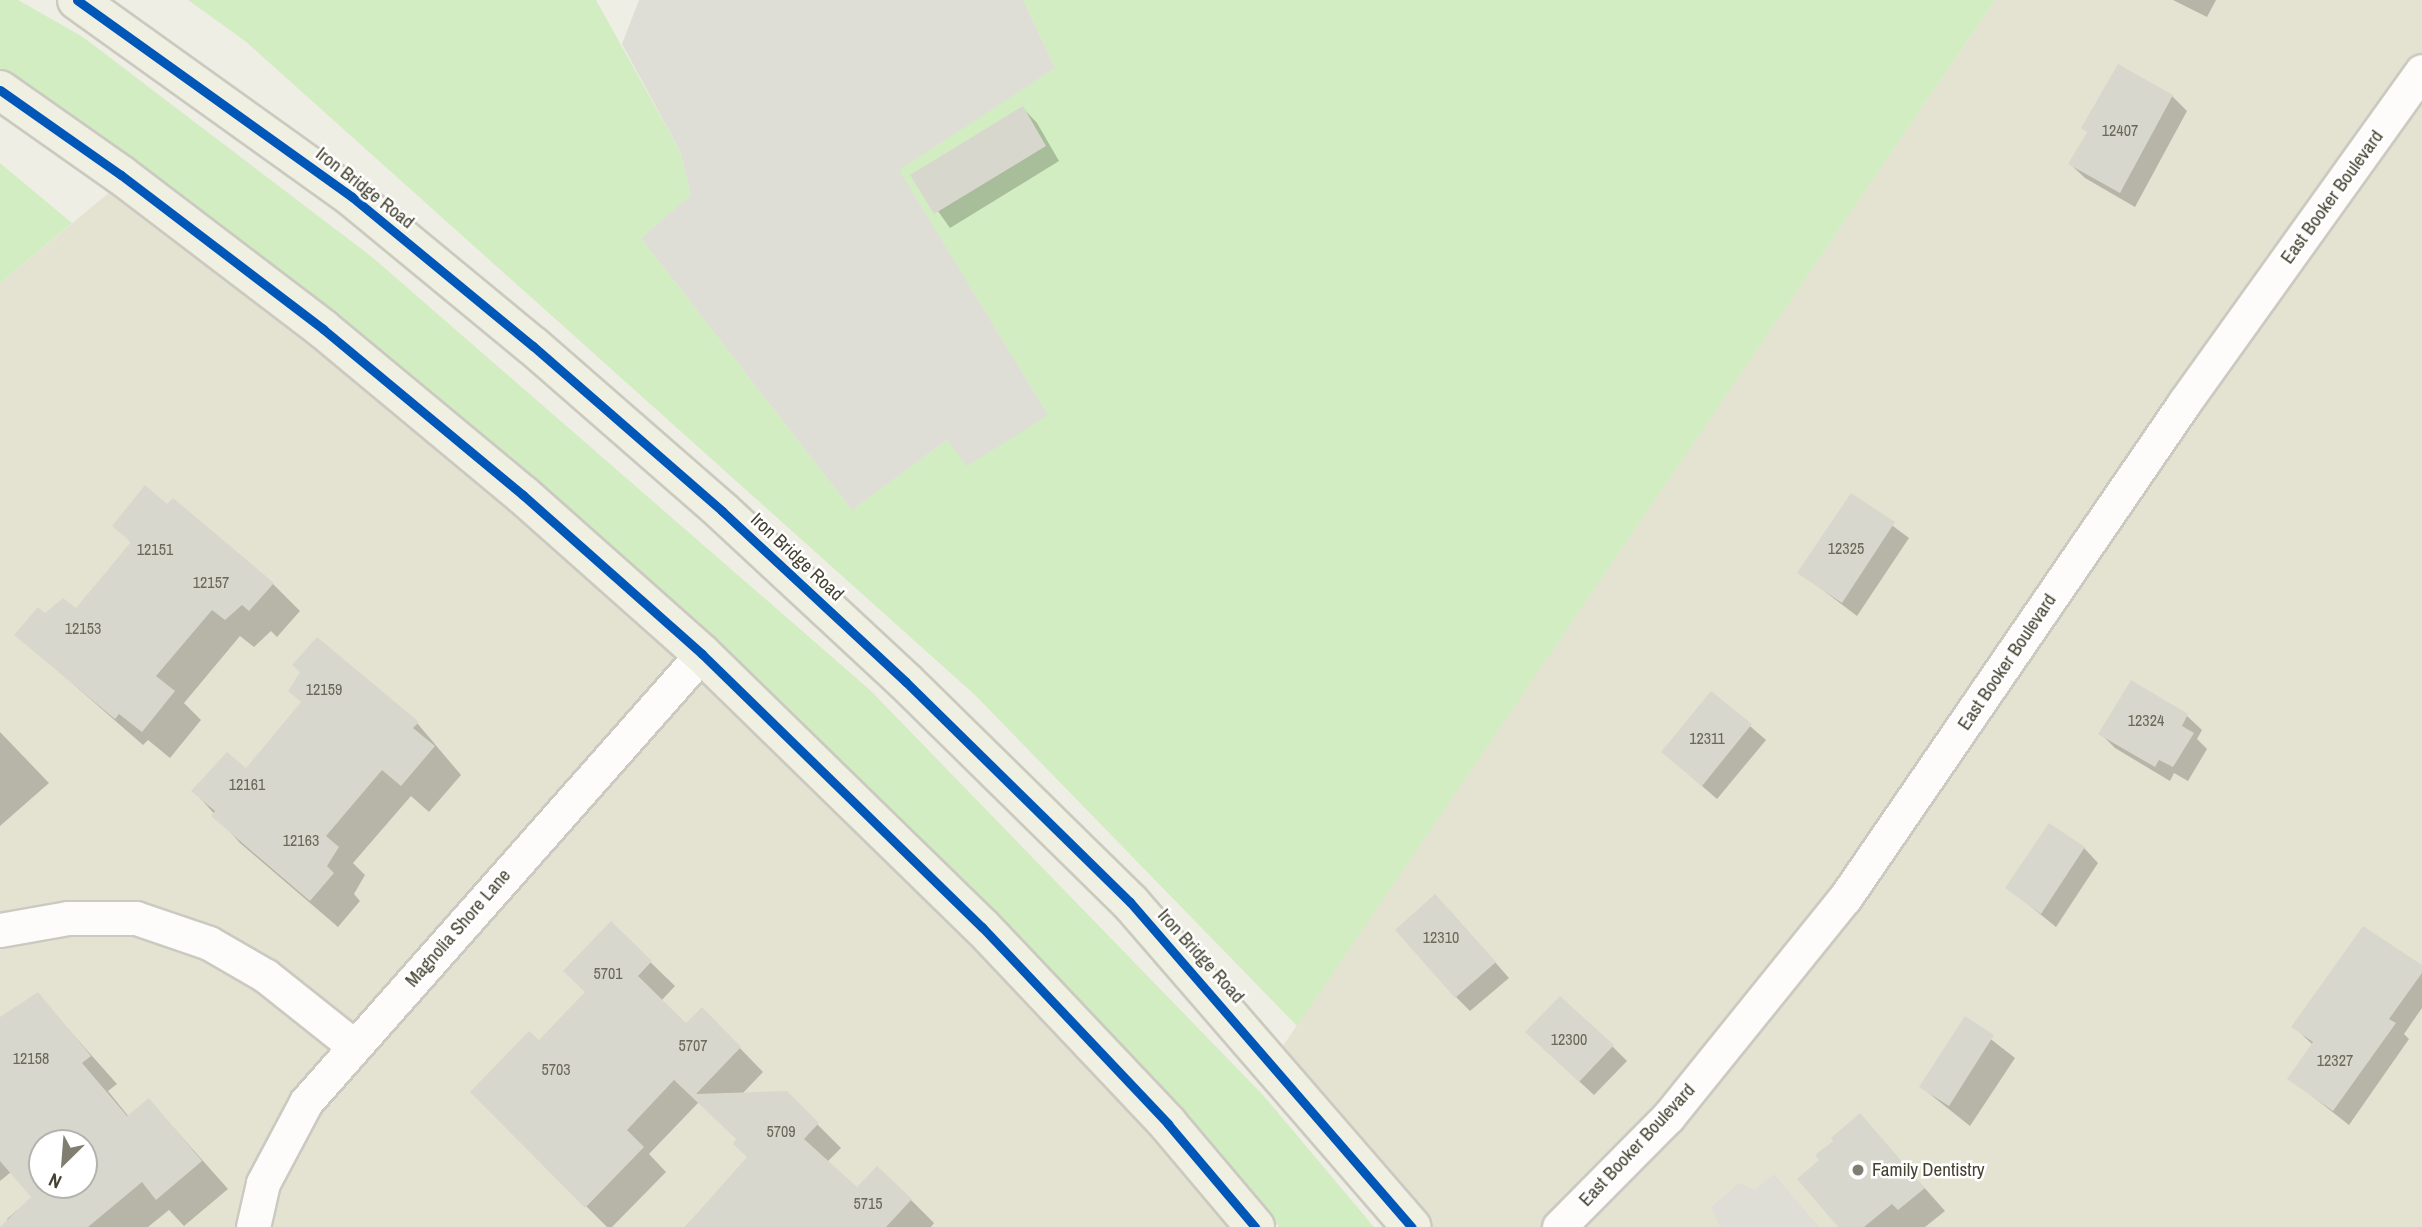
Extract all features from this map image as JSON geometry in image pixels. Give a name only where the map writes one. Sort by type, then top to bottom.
[{"type":"main road","name":"Iron Bridge Road","points":[[77,0],[352,197],[533,346],[722,511],[906,682],[1130,902],[1412,1227]]},
{"type":"main road","points":[[0,90],[121,175],[323,329],[523,495],[702,654],[982,927],[1168,1124],[1255,1227]]},
{"type":"street","name":"East Booker Boulevard","points":[[1559,1227],[1668,1117],[1845,898],[2176,415],[2422,71]]},
{"type":"street","name":"Magnolia Shore Lane","points":[[253,1227],[263,1183],[306,1102],[702,654]]},
{"type":"street","points":[[0,930],[68,918],[136,918],[209,943],[266,976],[355,1046]]},
{"type":"shaded area","points":[[639,0],[1023,0],[1055,68],[899,170],[1048,415],[967,466],[947,440],[852,510],[641,238],[691,195],[680,151],[622,44]]},
{"type":"shaded area","points":[[1995,0],[2422,0],[2422,1227],[1417,1227],[1276,1056]]},
{"type":"shaded area","points":[[122,182],[315,330],[819,772],[1241,1227],[0,1227],[0,283]]},
{"type":"shaded area","points":[[1774,1174],[1819,1227],[1720,1227],[1711,1207],[1739,1183],[1755,1190]]},
{"type":"green space","points":[[0,0],[18,0],[83,37],[372,257],[870,690],[1263,1095],[1374,1227],[1279,1227],[1103,1027],[184,199],[0,70]]},
{"type":"green space","points":[[188,0],[596,0],[680,151],[691,195],[641,238],[852,510],[947,440],[1048,415],[898,169],[1055,68],[1023,0],[1995,0],[1297,1026],[975,695],[245,41]]},
{"type":"green space","points":[[0,163],[72,223],[0,283]]},
{"type":"building","points":[[2118,64],[2173,95],[2120,193],[2068,164],[2087,132],[2081,128]]},
{"type":"building","points":[[1023,106],[1046,146],[934,214],[910,175]]},
{"type":"building","points":[[145,485],[167,504],[173,498],[274,583],[249,611],[242,605],[225,620],[212,610],[156,676],[175,691],[142,732],[119,714],[115,719],[14,635],[38,607],[45,613],[63,598],[76,608],[131,542],[112,526]]},
{"type":"building","points":[[1851,493],[1895,522],[1842,603],[1797,573]]},
{"type":"building","points":[[317,637],[419,722],[413,728],[435,746],[401,786],[382,770],[326,836],[339,847],[327,866],[334,873],[310,901],[211,816],[215,811],[191,791],[227,752],[246,768],[301,702],[288,691],[300,672],[292,665]]},
{"type":"building","points":[[2131,680],[2188,714],[2182,726],[2194,733],[2173,767],[2159,760],[2155,767],[2098,734]]},
{"type":"building","points":[[1711,691],[1752,724],[1702,786],[1661,752]]},
{"type":"building","points":[[2049,823],[2085,847],[2041,914],[2005,888]]},
{"type":"building","points":[[1435,894],[1496,962],[1455,998],[1395,930]]},
{"type":"building","points":[[611,921],[652,961],[638,976],[686,1023],[702,1007],[741,1047],[696,1094],[787,1091],[819,1123],[804,1139],[857,1187],[877,1166],[912,1199],[886,1227],[685,1227],[747,1157],[733,1144],[736,1139],[674,1080],[627,1130],[644,1147],[585,1208],[470,1092],[529,1031],[539,1040],[585,992],[563,971]]},
{"type":"building","points":[[2363,926],[2422,965],[2422,973],[2389,1019],[2396,1023],[2333,1111],[2287,1079],[2313,1042],[2291,1027]]},
{"type":"building","points":[[38,992],[91,1056],[82,1063],[127,1116],[149,1098],[202,1161],[156,1200],[142,1182],[88,1227],[0,1227],[29,1199],[98,1199],[98,1129],[28,1129],[28,1194],[0,1161],[0,1017]]},
{"type":"building","points":[[1560,996],[1614,1045],[1579,1082],[1525,1032]]},
{"type":"building","points":[[1965,1016],[1994,1035],[1949,1106],[1919,1087]]},
{"type":"building","name":"Family Dentistry","points":[[1860,1113],[1925,1188],[1898,1210],[1892,1204],[1864,1227],[1838,1227],[1797,1179],[1819,1160],[1815,1155],[1833,1141],[1831,1138]]},
{"type":"cycle path","points":[[77,0],[352,197],[533,346],[722,511],[906,682],[1130,902],[1412,1227]]},
{"type":"cycle path","points":[[0,90],[121,175],[323,329],[523,495],[702,654],[982,927],[1168,1124],[1255,1227]]},
{"type":"place","name":"Family Dentistry","points":[[1858,1170]]}]
